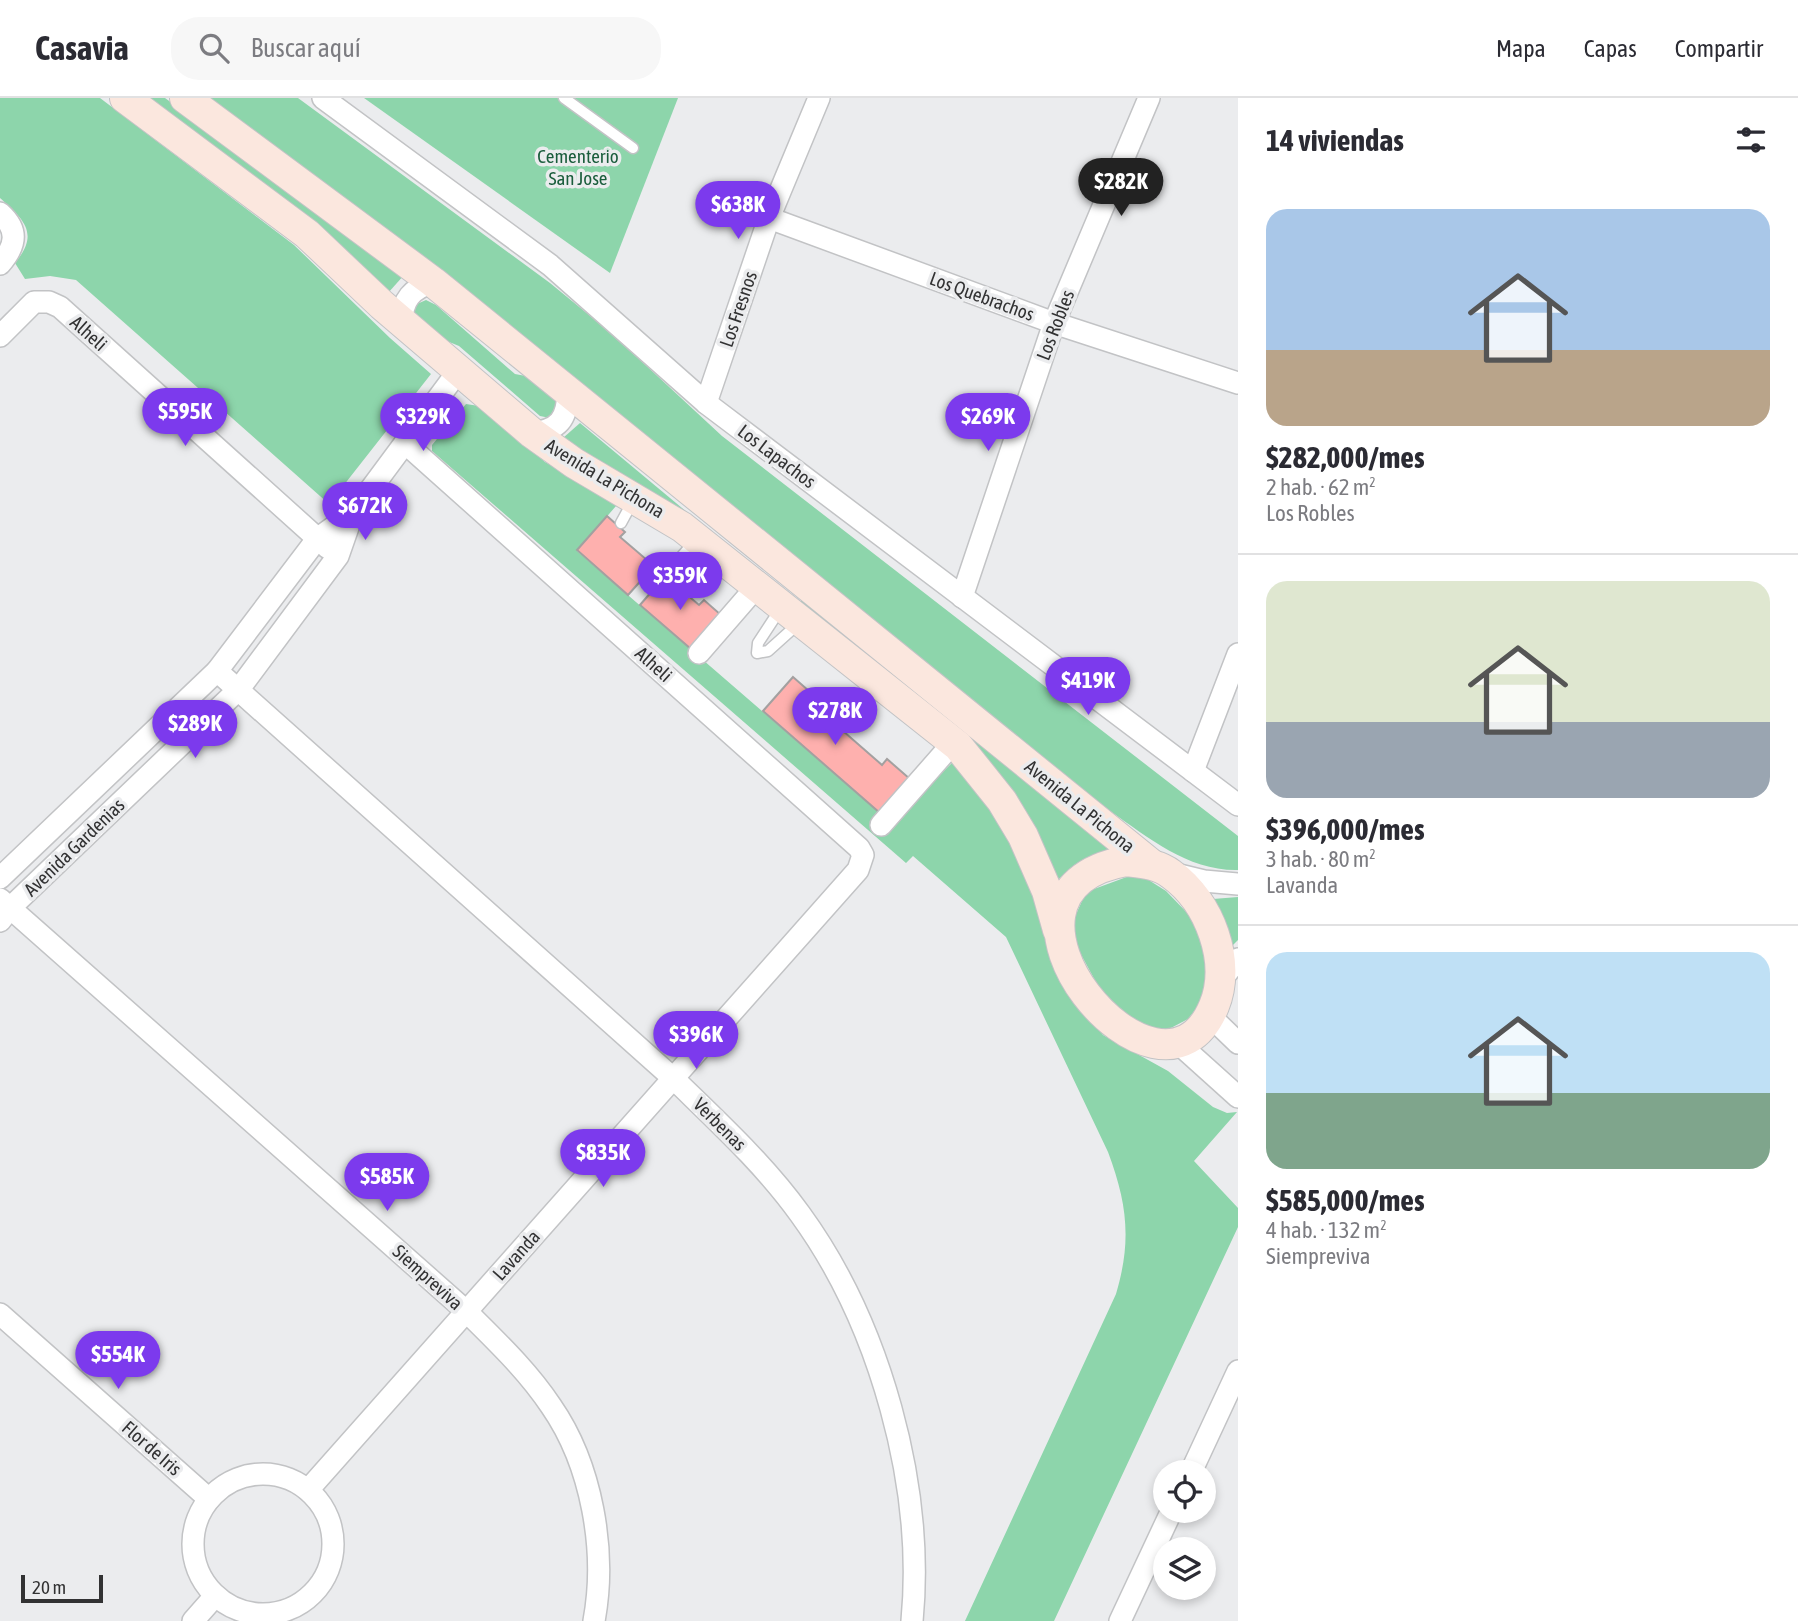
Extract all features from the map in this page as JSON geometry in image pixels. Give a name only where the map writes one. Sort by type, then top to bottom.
[{"type":"main road","name":"Avenida La Pichona","points":[[125,98],[307,234],[402,322],[533,433],[574,463],[635,497],[690,547],[757,586],[953,743],[977,767],[1002,800],[1023,836],[1046,891],[1058,930]]},
{"type":"main road","name":"Avenida La Pichona","points":[[185,98],[433,282],[1161,868]]},
{"type":"main road","points":[[1126,861],[1161,868],[1199,903],[1219,955],[1230,969],[1210,1016],[1199,1030],[1178,1043],[1161,1045],[1144,1042],[1109,1020],[1079,984],[1067,962],[1058,930],[1064,905],[1072,890],[1087,874],[1104,865],[1126,861]]},
{"type":"street","name":"Los Lapachos","points":[[323,98],[550,265],[706,403],[1238,805]]},
{"type":"street","name":"Los Fresnos","points":[[706,403],[769,218],[819,98]]},
{"type":"street","name":"Los Robles","points":[[962,597],[1054,323],[1149,98]]},
{"type":"street","points":[[0,213],[8,220],[14,233],[14,244],[0,264]]},
{"type":"street","name":"Los Quebrachos","points":[[769,218],[1054,323],[1238,383]]},
{"type":"street","points":[[402,322],[404,303],[408,296],[433,282]]},
{"type":"street","name":"Alheli","points":[[0,336],[34,302],[49,302],[60,307],[338,556]]},
{"type":"street","name":"Avenida Gardenias","points":[[3,909],[239,689],[338,556],[353,513],[458,370]]},
{"type":"street","points":[[533,433],[545,432],[559,425],[566,416],[568,393]]},
{"type":"street","name":"Alheli","points":[[405,443],[859,848],[863,855],[862,863]]},
{"type":"street","name":"Avenida Gardenias","points":[[0,878],[218,671],[317,539],[353,513]]},
{"type":"street","points":[[699,653],[757,586]]},
{"type":"street","points":[[1193,771],[1238,654]]},
{"type":"street","name":"Verbenas","points":[[218,671],[674,1079],[736,1140],[800,1215],[860,1322],[886,1388],[906,1479],[914,1571],[912,1621]]},
{"type":"street","points":[[881,825],[925,764],[953,743]]},
{"type":"street","name":"Lavanda","points":[[308,1490],[674,1079],[862,863]]},
{"type":"street","points":[[1161,868],[1205,881],[1238,884]]},
{"type":"street","name":"Siempreviva","points":[[3,909],[466,1311],[505,1348],[553,1407],[582,1468],[597,1540],[597,1606],[594,1621]]},
{"type":"street","points":[[1210,1016],[1238,1043]]},
{"type":"street","points":[[1178,1043],[1238,1097]]},
{"type":"street","name":"Flor de Iris","points":[[0,1314],[209,1499]]},
{"type":"street","points":[[1197,1460],[1238,1371]]},
{"type":"street","points":[[263,1474],[286,1478],[308,1490],[328,1516],[333,1537],[329,1571],[317,1590],[300,1604],[268,1615],[234,1608],[215,1596],[197,1569],[193,1547],[195,1525],[209,1499],[229,1482],[263,1474]]},
{"type":"street","points":[[1120,1621],[1166,1523]]},
{"type":"street","points":[[193,1621],[215,1596]]},
{"type":"lane","points":[[564,98],[633,148]]},
{"type":"lane","points":[[621,523],[635,497]]},
{"type":"lane","points":[[858,704],[877,682]]},
{"type":"green space","points":[[0,98],[100,98],[294,245],[431,374],[329,504],[76,280],[50,276],[25,279],[15,263],[27,243],[26,228],[16,213],[0,198]]},
{"type":"green space","points":[[144,98],[165,98],[405,274],[388,293]]},
{"type":"green space","points":[[209,98],[298,98],[550,283],[611,333],[722,436],[1238,836],[1238,870],[1220,869],[1186,859],[1154,842],[1110,811]]},
{"type":"green space","name":"Cementerio San Jose","points":[[364,98],[678,98],[610,273]]},
{"type":"green space","points":[[426,300],[436,305],[515,374],[531,377],[559,403],[550,418],[540,416],[459,346],[442,339],[413,315],[417,304]]},
{"type":"green space","points":[[466,404],[479,406],[545,462],[621,504],[616,506],[577,551],[880,813],[928,786],[953,762],[986,800],[1019,855],[1059,975],[1074,1004],[1086,1010],[1103,1035],[1168,1071],[1213,1107],[1227,1113],[1237,1112],[1194,1161],[1238,1208],[1238,1227],[1054,1621],[965,1621],[1116,1294],[1124,1256],[1125,1222],[1120,1188],[1108,1152],[1006,937],[913,856],[906,863],[432,451],[432,445]]},
{"type":"green space","points":[[580,423],[688,513],[586,456],[563,438]]},
{"type":"green space","points":[[803,599],[1116,850],[1084,859],[1058,880],[1009,789],[982,752],[799,603]]},
{"type":"green space","points":[[1132,875],[1147,879],[1166,891],[1196,922],[1201,934],[1207,976],[1202,1001],[1188,1019],[1169,1029],[1145,1028],[1104,997],[1078,949],[1073,921],[1086,892]]},
{"type":"green space","points":[[1238,897],[1238,940],[1232,946],[1213,899]]},
{"type":"building","points":[[607,516],[625,532],[620,537],[654,566],[628,595],[577,550]]},
{"type":"building","points":[[665,576],[699,605],[704,600],[721,615],[691,649],[640,605]]},
{"type":"building","points":[[793,677],[817,698],[812,704],[882,765],[887,759],[910,779],[880,813],[763,711]]}]
